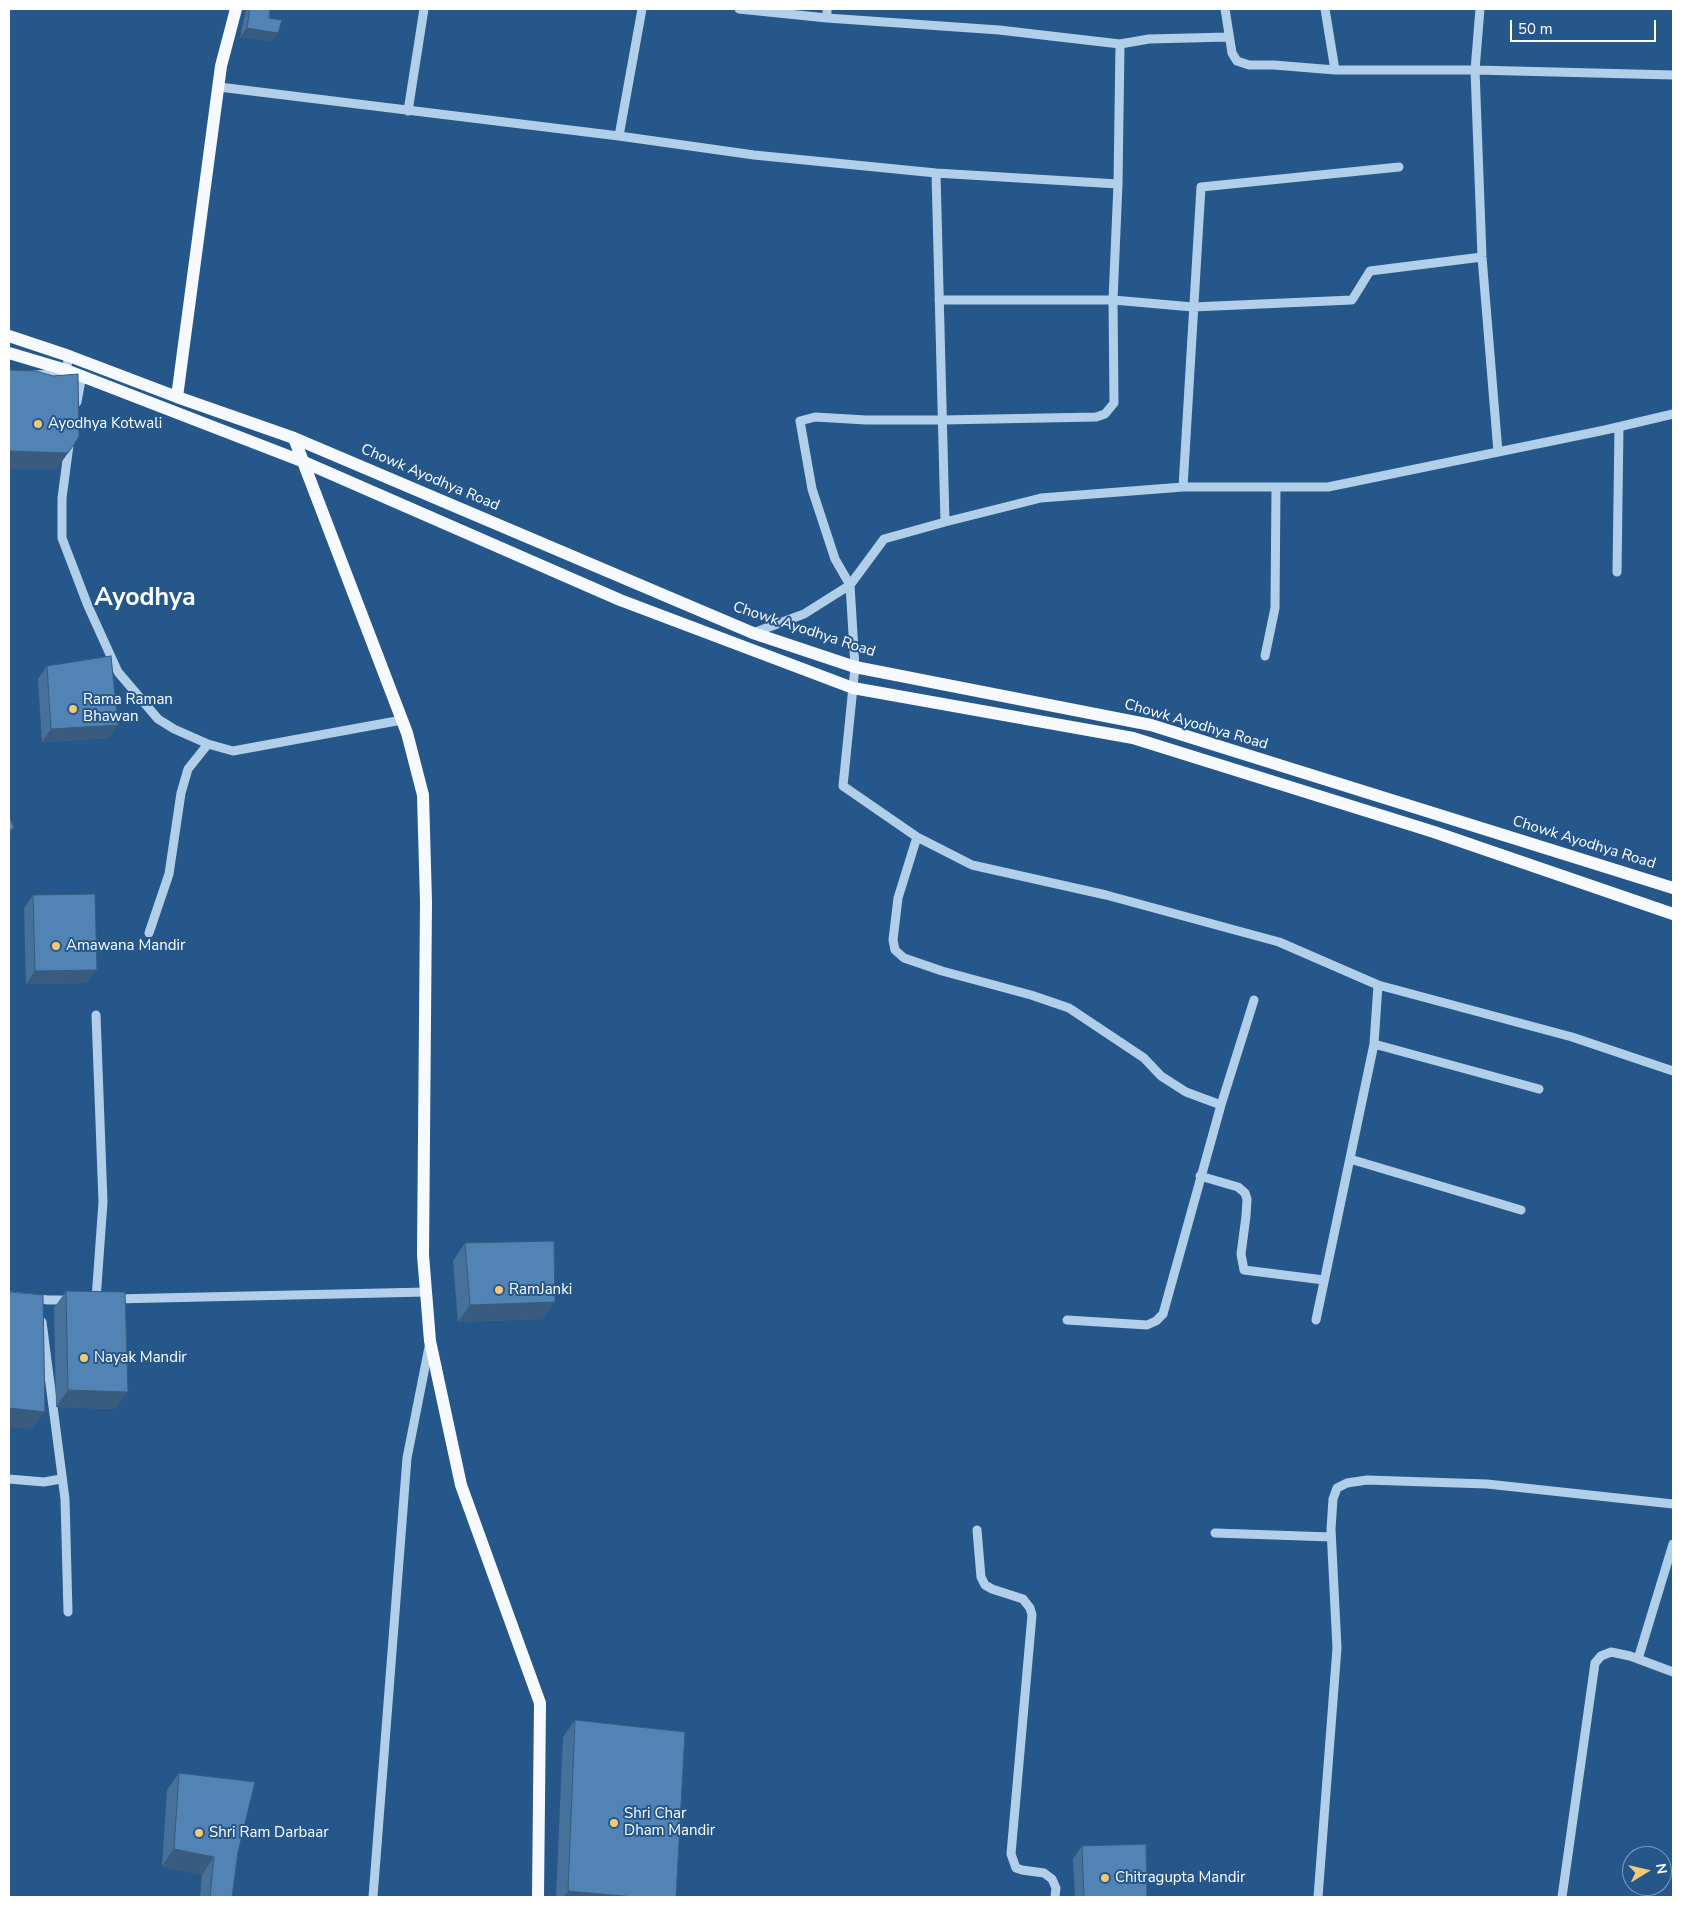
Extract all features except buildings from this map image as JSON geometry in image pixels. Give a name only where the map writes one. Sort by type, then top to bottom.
[{"type":"main road","points":[[177,397],[221,66],[236,9]]},
{"type":"main road","name":"Chowk Ayodhya Road","points":[[9,336],[294,438],[752,633],[855,667],[1150,725],[1673,888]]},
{"type":"main road","points":[[9,352],[66,370],[304,462],[620,600],[853,688],[1133,738],[1434,832],[1673,914]]},
{"type":"main road","points":[[294,438],[402,720],[423,795],[426,912],[423,1255],[428,1292],[430,1341],[461,1485],[540,1703],[538,1897]]},
{"type":"street","points":[[408,111],[424,9]]},
{"type":"street","points":[[619,136],[642,9]]},
{"type":"street","points":[[739,9],[827,13],[1120,44],[1149,39],[1229,37]]},
{"type":"street","points":[[1225,9],[1232,53],[1237,61],[1250,65],[1335,70],[1475,70],[1673,75]]},
{"type":"street","points":[[1325,9],[1335,70]]},
{"type":"street","points":[[1480,9],[1475,70],[1482,257],[1498,452]]},
{"type":"street","points":[[1120,44],[1118,184],[1113,300],[1114,403],[1105,414],[1096,417],[942,420],[866,420],[815,417],[800,421],[812,489],[835,559],[850,585],[855,667],[843,786],[917,836],[972,865],[1106,895],[1279,942],[1378,985],[1572,1036],[1673,1071]]},
{"type":"street","points":[[219,88],[619,136],[754,155],[936,173],[1118,184]]},
{"type":"street","points":[[1183,486],[1201,187],[1399,168]]},
{"type":"street","points":[[936,173],[945,522]]},
{"type":"street","points":[[939,300],[1113,300],[1193,307],[1352,300],[1370,271],[1482,257]]},
{"type":"street","points":[[22,375],[54,374],[66,370],[69,356]]},
{"type":"street","points":[[75,410],[82,376]]},
{"type":"street","points":[[752,633],[804,614],[850,585],[884,538],[1041,498],[1183,486],[1328,488],[1673,414]]},
{"type":"street","points":[[1617,572],[1619,426]]},
{"type":"street","points":[[70,437],[62,498],[62,538],[88,606],[118,672],[158,719],[174,729],[208,744],[233,751],[402,720]]},
{"type":"street","points":[[1265,656],[1275,608],[1276,487]]},
{"type":"street","points":[[149,934],[169,874],[181,793],[188,769],[208,744]]},
{"type":"street","points":[[917,836],[898,898],[893,940],[895,950],[904,958],[1069,1008],[1144,1058],[1161,1076],[1180,1088],[1221,1106]]},
{"type":"street","points":[[1316,1320],[1374,1044],[1378,985]]},
{"type":"street","points":[[1067,1320],[1147,1325],[1156,1321],[1163,1314],[1200,1176],[1254,1000]]},
{"type":"street","points":[[86,1300],[103,1202],[96,1015]]},
{"type":"street","points":[[1374,1044],[1539,1089]]},
{"type":"street","points":[[1350,1159],[1521,1210]]},
{"type":"street","points":[[1200,1176],[1238,1187],[1245,1193],[1247,1199],[1242,1254],[1244,1270],[1324,1280]]},
{"type":"street","points":[[9,1296],[86,1300],[428,1292]]},
{"type":"street","points":[[39,1299],[65,1499],[68,1612]]},
{"type":"street","points":[[372,1897],[407,1458],[430,1341]]},
{"type":"street","points":[[9,1479],[44,1482],[62,1479]]},
{"type":"street","points":[[1318,1897],[1337,1648],[1331,1537],[1333,1499],[1337,1488],[1347,1483],[1367,1480],[1487,1484],[1673,1504]]},
{"type":"street","points":[[977,1530],[981,1577],[985,1585],[1023,1599],[1030,1608],[1032,1615],[1010,1854],[1016,1868],[1044,1873],[1052,1879],[1056,1888],[1056,1897]]},
{"type":"street","points":[[1215,1533],[1331,1537]]},
{"type":"street","points":[[1638,1659],[1673,1544]]},
{"type":"street","points":[[1562,1897],[1595,1663],[1601,1656],[1611,1652],[1638,1659],[1673,1672]]},
{"type":"place","name":"Ayodhya Kotwali","points":[[38,424]]},
{"type":"place","name":"Rama Raman Bhawan","points":[[73,709]]},
{"type":"place","name":"Amawana Mandir","points":[[56,946]]},
{"type":"place","name":"RamJanki","points":[[499,1290]]},
{"type":"place","name":"Nayak Mandir","points":[[84,1358]]},
{"type":"place","name":"Shri Char Dham Mandir","points":[[614,1823]]},
{"type":"place","name":"Shri Ram Darbaar","points":[[199,1833]]},
{"type":"place","name":"Chitragupta Mandir","points":[[1105,1878]]},
{"type":"district","name":"Ayodhya","points":[[145,599]]}]
